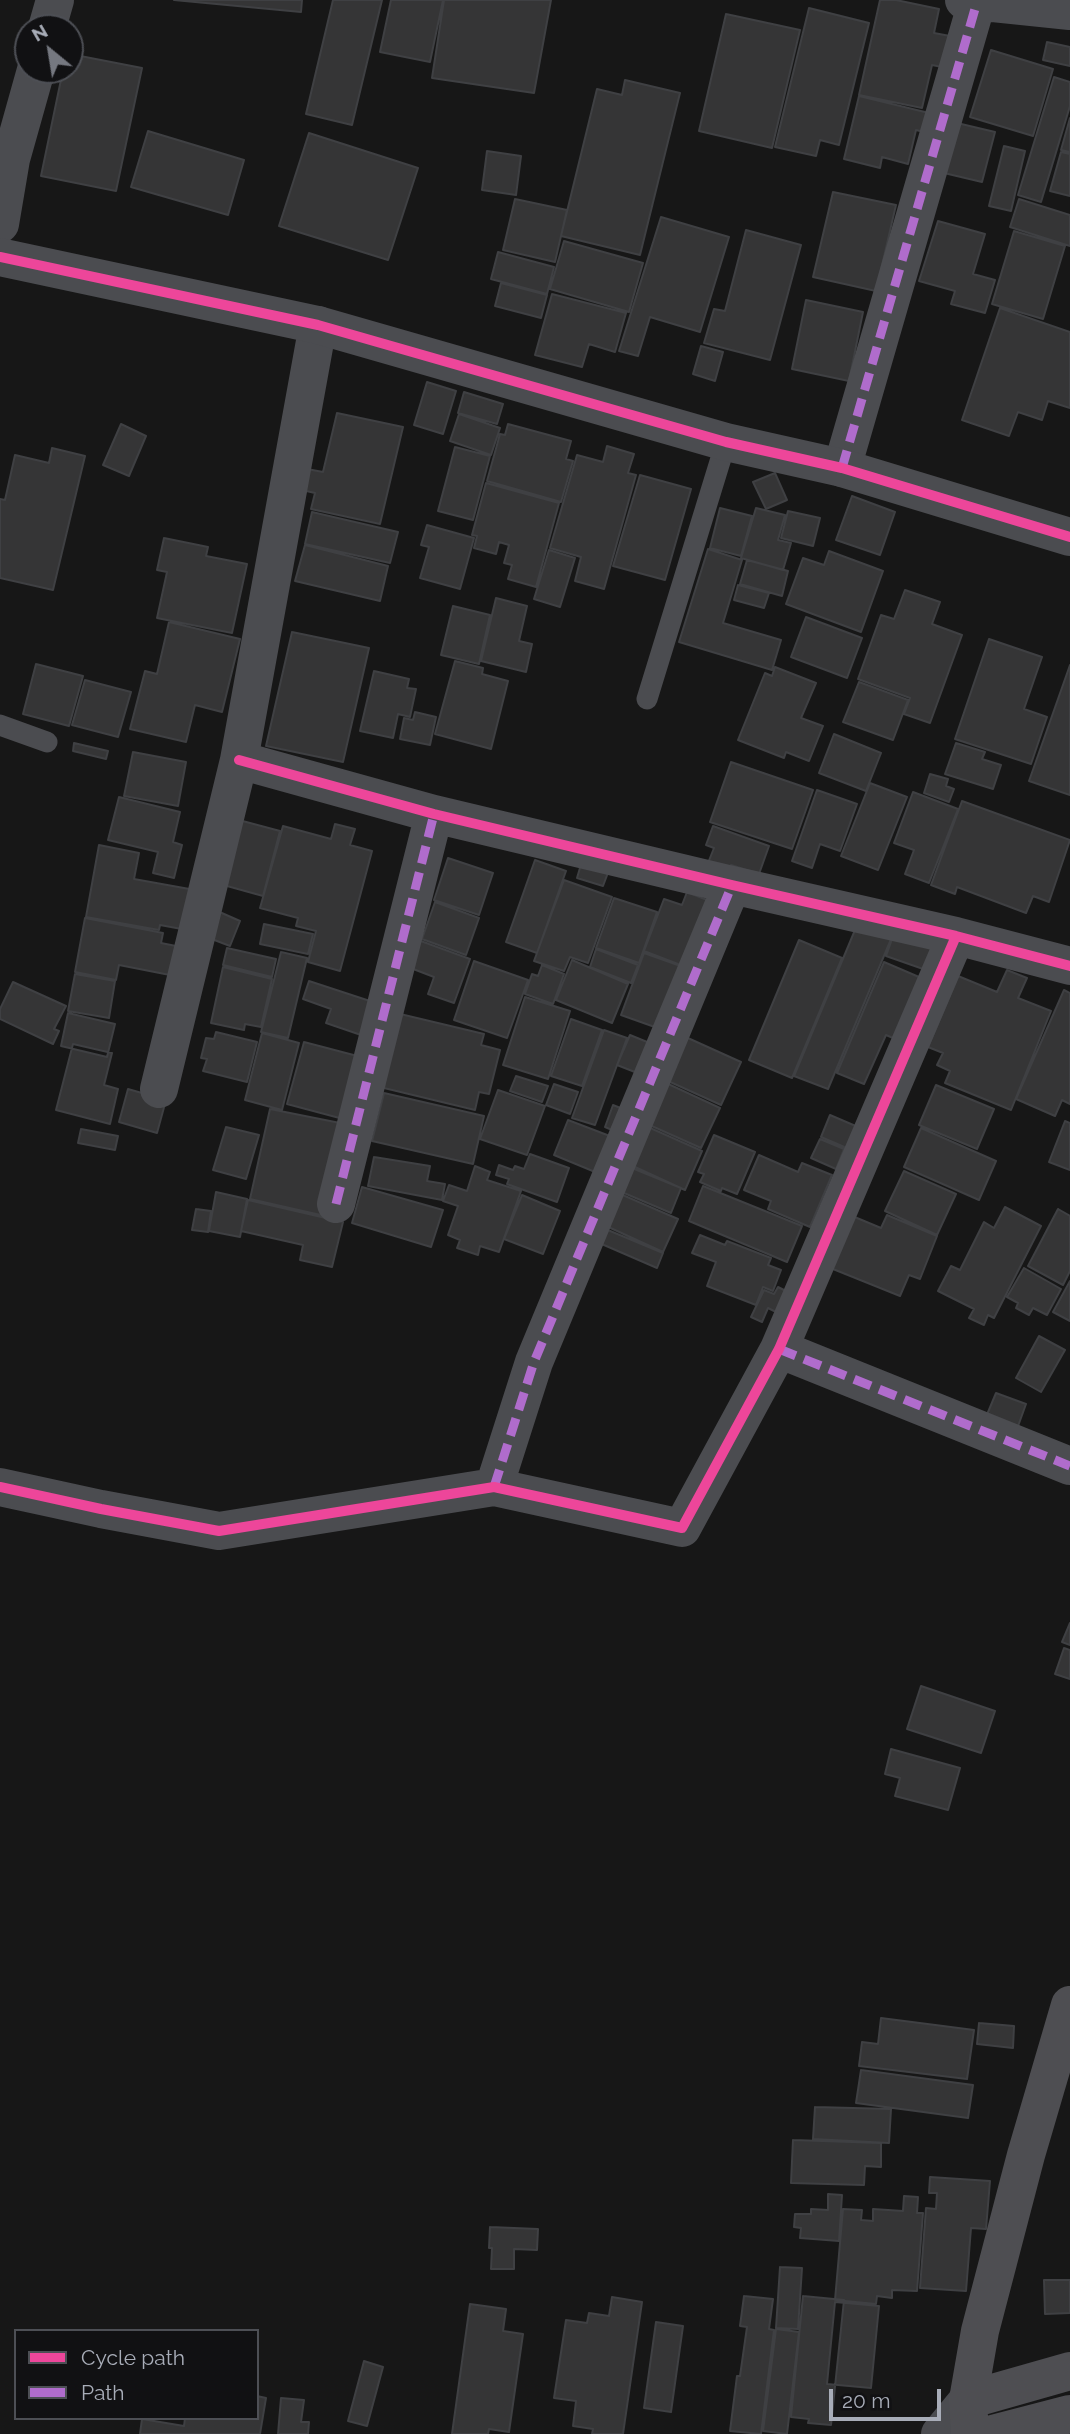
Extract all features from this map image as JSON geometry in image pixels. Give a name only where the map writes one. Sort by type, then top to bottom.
[{"type":"highway","points":[[969,2417],[981,2331],[1026,2155],[1070,2005]]},
{"type":"highway","points":[[969,2417],[1070,2371]]},
{"type":"highway","points":[[993,2434],[1070,2414]]},
{"type":"street","points":[[842,468],[970,1],[1070,11]]},
{"type":"street","points":[[0,224],[11,159],[32,84]]},
{"type":"street","points":[[0,257],[318,326],[726,442],[842,468],[1070,537]]},
{"type":"street","points":[[159,1089],[240,760],[318,326]]},
{"type":"street","points":[[240,760],[434,814],[956,936],[1070,966]]},
{"type":"street","points":[[336,1204],[434,814]]},
{"type":"street","points":[[494,1487],[534,1362],[732,885]]},
{"type":"street","points":[[0,1487],[219,1531],[494,1487],[682,1528],[779,1349],[956,936]]},
{"type":"street","points":[[779,1349],[1070,1466]]},
{"type":"street","points":[[940,2434],[969,2417]]},
{"type":"lane","points":[[647,699],[726,442]]},
{"type":"lane","points":[[0,725],[47,742]]},
{"type":"building","points":[[174,0],[302,0],[301,12]]},
{"type":"building","points":[[333,0],[382,0],[352,125],[306,114]]},
{"type":"building","points":[[391,0],[443,0],[430,62],[380,52]]},
{"type":"building","points":[[444,0],[551,0],[534,93],[432,78]]},
{"type":"building","points":[[880,0],[896,0],[939,9],[934,33],[950,36],[942,67],[932,65],[922,108],[859,95]]},
{"type":"building","points":[[809,8],[869,23],[839,145],[820,140],[816,156],[775,147]]},
{"type":"building","points":[[726,14],[800,30],[772,148],[699,131]]},
{"type":"building","points":[[1047,42],[1070,47],[1070,66],[1043,60]]},
{"type":"building","points":[[991,50],[1053,69],[1033,136],[970,117]]},
{"type":"building","points":[[84,57],[142,68],[116,191],[41,176],[60,84],[84,84]]},
{"type":"building","points":[[1054,77],[1070,82],[1070,106],[1041,202],[1018,195]]},
{"type":"building","points":[[625,80],[680,93],[640,255],[561,236],[597,89],[622,95]]},
{"type":"building","points":[[859,96],[929,113],[924,132],[916,130],[908,164],[882,157],[880,168],[844,159]]},
{"type":"building","points":[[1070,118],[1070,152],[1061,150]]},
{"type":"building","points":[[957,123],[995,132],[982,182],[944,173]]},
{"type":"building","points":[[148,131],[244,160],[228,215],[131,187]]},
{"type":"building","points":[[309,133],[418,168],[388,260],[279,226]]},
{"type":"building","points":[[1004,146],[1025,151],[1011,211],[989,206]]},
{"type":"building","points":[[487,151],[521,156],[516,195],[482,190]]},
{"type":"building","points":[[1061,152],[1070,154],[1070,196],[1050,191]]},
{"type":"building","points":[[833,192],[896,205],[876,291],[813,277]]},
{"type":"building","points":[[515,199],[567,210],[555,262],[503,250]]},
{"type":"building","points":[[1019,199],[1070,215],[1070,246],[1010,227]]},
{"type":"building","points":[[661,217],[729,237],[700,332],[650,317],[638,356],[619,351]]},
{"type":"building","points":[[938,221],[985,234],[973,274],[995,280],[985,313],[951,304],[955,291],[919,281]]},
{"type":"building","points":[[746,230],[801,245],[770,360],[704,343],[714,309],[725,311]]},
{"type":"building","points":[[1014,231],[1065,246],[1043,319],[992,304]]},
{"type":"building","points":[[564,241],[643,263],[629,312],[550,289]]},
{"type":"building","points":[[498,252],[554,267],[547,294],[491,279]]},
{"type":"building","points":[[501,283],[547,295],[541,318],[495,306]]},
{"type":"building","points":[[552,294],[626,313],[615,352],[589,344],[582,367],[535,355]]},
{"type":"building","points":[[806,300],[863,312],[849,381],[792,369]]},
{"type":"building","points":[[1000,308],[1070,332],[1070,408],[1048,401],[1042,420],[1018,412],[1009,436],[962,420]]},
{"type":"building","points":[[701,346],[723,352],[715,381],[693,374]]},
{"type":"building","points":[[427,382],[456,391],[443,434],[414,425]]},
{"type":"building","points":[[464,392],[503,404],[497,424],[458,413]]},
{"type":"building","points":[[337,413],[403,427],[380,524],[311,509],[315,493],[302,490],[307,469],[323,472]]},
{"type":"building","points":[[459,414],[500,428],[491,455],[450,441]]},
{"type":"building","points":[[121,424],[146,436],[129,476],[103,465]]},
{"type":"building","points":[[508,424],[571,441],[566,459],[573,461],[561,502],[487,481],[500,434],[505,435]]},
{"type":"building","points":[[607,446],[634,454],[628,473],[636,475],[604,589],[575,581],[581,557],[550,548],[577,455],[603,462]]},
{"type":"building","points":[[455,447],[490,456],[473,520],[438,511]]},
{"type":"building","points":[[52,448],[85,456],[53,590],[0,578],[0,499],[5,500],[15,455],[49,463]]},
{"type":"building","points":[[775,473],[787,500],[766,509],[753,482]]},
{"type":"building","points":[[640,475],[691,489],[665,580],[613,566]]},
{"type":"building","points":[[486,483],[559,503],[536,587],[508,579],[512,565],[504,563],[509,545],[499,542],[496,554],[474,548],[477,536],[472,535]]},
{"type":"building","points":[[852,496],[895,512],[880,555],[836,540]]},
{"type":"building","points":[[720,508],[752,516],[741,556],[710,548]]},
{"type":"building","points":[[756,508],[785,515],[778,540],[791,543],[783,570],[741,558]]},
{"type":"building","points":[[788,511],[820,518],[813,546],[781,538]]},
{"type":"building","points":[[312,512],[398,532],[390,563],[305,544]]},
{"type":"building","points":[[427,525],[474,538],[460,589],[420,578],[429,547],[421,545]]},
{"type":"building","points":[[164,538],[208,547],[206,556],[247,564],[232,633],[157,618],[167,572],[157,570]]},
{"type":"building","points":[[305,545],[388,566],[380,601],[295,581]]},
{"type":"building","points":[[708,549],[742,560],[723,623],[781,640],[772,670],[679,642]]},
{"type":"building","points":[[549,550],[575,558],[560,607],[534,599]]},
{"type":"building","points":[[829,551],[883,571],[861,632],[786,604],[803,558],[824,565]]},
{"type":"building","points":[[747,560],[788,571],[782,596],[740,584]]},
{"type":"building","points":[[738,585],[769,593],[764,608],[734,600]]},
{"type":"building","points":[[905,590],[940,602],[932,624],[962,635],[930,723],[904,714],[910,698],[858,679],[881,615],[894,619]]},
{"type":"building","points":[[496,598],[527,606],[519,641],[532,644],[526,672],[481,661]]},
{"type":"building","points":[[453,606],[490,615],[479,664],[441,655]]},
{"type":"building","points":[[806,617],[862,638],[847,678],[791,657]]},
{"type":"building","points":[[169,622],[240,639],[222,712],[195,705],[186,742],[130,729],[145,671],[157,674]]},
{"type":"building","points":[[292,632],[369,648],[343,762],[266,746]]},
{"type":"building","points":[[989,639],[1042,657],[1024,709],[1047,717],[1031,764],[955,739]]},
{"type":"building","points":[[455,661],[483,668],[482,674],[508,681],[491,749],[435,734]]},
{"type":"building","points":[[36,664],[83,676],[69,726],[23,714]]},
{"type":"building","points":[[1070,665],[1070,795],[1029,781]]},
{"type":"building","points":[[775,667],[816,683],[801,718],[823,726],[809,761],[786,752],[784,758],[738,740],[765,673],[772,676]]},
{"type":"building","points":[[374,671],[409,679],[407,688],[416,689],[410,717],[398,714],[393,738],[360,731]]},
{"type":"building","points":[[85,680],[131,692],[118,737],[72,725]]},
{"type":"building","points":[[859,682],[908,700],[893,740],[843,722]]},
{"type":"building","points":[[415,712],[436,717],[430,745],[400,739],[404,718],[413,720]]},
{"type":"building","points":[[834,734],[881,753],[866,791],[819,773]]},
{"type":"building","points":[[74,743],[108,751],[106,759],[73,751]]},
{"type":"building","points":[[956,743],[985,752],[982,759],[1001,765],[993,789],[945,774]]},
{"type":"building","points":[[133,752],[186,762],[178,806],[124,796]]},
{"type":"building","points":[[731,762],[813,790],[792,849],[710,822]]},
{"type":"building","points":[[930,774],[948,779],[946,786],[954,789],[949,802],[924,793]]},
{"type":"building","points":[[870,783],[907,797],[878,870],[841,856]]},
{"type":"building","points":[[817,790],[857,804],[840,851],[820,844],[812,868],[792,861]]},
{"type":"building","points":[[913,792],[958,809],[929,883],[905,874],[914,850],[894,843]]},
{"type":"building","points":[[119,797],[180,812],[173,842],[182,845],[174,878],[153,873],[158,852],[108,840]]},
{"type":"building","points":[[962,801],[1070,840],[1049,902],[1033,896],[1026,913],[957,887],[955,894],[931,885]]},
{"type":"building","points":[[235,819],[280,831],[263,896],[227,886]]},
{"type":"building","points":[[335,824],[355,829],[350,845],[372,851],[340,971],[308,962],[316,931],[296,926],[298,918],[260,908],[283,826],[331,839]]},
{"type":"building","points":[[713,826],[769,846],[759,874],[731,865],[729,870],[708,863],[714,848],[706,845]]},
{"type":"building","points":[[99,845],[139,853],[134,879],[195,890],[187,930],[160,925],[159,930],[86,917]]},
{"type":"building","points":[[448,858],[493,873],[479,915],[434,900]]},
{"type":"building","points":[[535,860],[566,871],[537,953],[506,942]]},
{"type":"building","points":[[582,861],[609,870],[603,886],[577,878]]},
{"type":"building","points":[[564,880],[612,897],[588,963],[570,957],[564,971],[534,961]]},
{"type":"building","points":[[687,892],[707,900],[691,969],[644,951],[664,899],[682,905]]},
{"type":"building","points":[[614,898],[657,912],[639,963],[596,948]]},
{"type":"building","points":[[435,902],[479,918],[466,955],[422,939]]},
{"type":"building","points":[[215,910],[240,921],[230,946],[204,936]]},
{"type":"building","points":[[85,918],[163,933],[161,943],[181,947],[175,976],[119,965],[116,980],[75,972]]},
{"type":"building","points":[[860,918],[894,932],[828,1089],[794,1076]]},
{"type":"building","points":[[264,924],[313,934],[308,954],[260,944]]},
{"type":"building","points":[[895,931],[935,946],[926,970],[886,956]]},
{"type":"building","points":[[418,940],[470,959],[454,1003],[428,994],[434,977],[408,967]]},
{"type":"building","points":[[799,940],[842,958],[792,1078],[749,1060]]},
{"type":"building","points":[[227,948],[276,959],[272,977],[223,965]]},
{"type":"building","points":[[596,949],[638,965],[631,983],[590,967]]},
{"type":"building","points":[[281,952],[307,958],[288,1038],[261,1032]]},
{"type":"building","points":[[644,953],[689,969],[666,1031],[621,1015]]},
{"type":"building","points":[[572,960],[628,984],[612,1023],[556,1000]]},
{"type":"building","points":[[474,961],[528,980],[507,1038],[454,1020]]},
{"type":"building","points":[[884,962],[926,980],[900,1041],[886,1035],[864,1084],[837,1073]]},
{"type":"building","points":[[542,965],[564,974],[553,1004],[525,994],[532,974],[538,976]]},
{"type":"building","points":[[223,967],[272,979],[261,1027],[245,1024],[244,1030],[211,1023]]},
{"type":"building","points":[[1007,970],[1027,978],[1018,998],[1051,1011],[1011,1110],[945,1083],[950,1071],[937,1065],[943,1053],[928,1047],[958,976],[997,992]]},
{"type":"building","points":[[75,974],[115,981],[109,1018],[68,1011]]},
{"type":"building","points":[[309,981],[376,1003],[364,1036],[326,1023],[331,1009],[303,999]]},
{"type":"building","points":[[13,982],[66,1006],[54,1029],[59,1031],[53,1044],[0,1019],[0,1009]]},
{"type":"building","points":[[1064,990],[1070,993],[1070,1104],[1062,1100],[1055,1116],[1016,1099]]},
{"type":"building","points":[[525,997],[570,1011],[548,1079],[503,1065]]},
{"type":"building","points":[[68,1013],[115,1024],[107,1057],[61,1046]]},
{"type":"building","points":[[396,1013],[484,1034],[481,1045],[500,1050],[489,1094],[479,1092],[475,1110],[384,1088]]},
{"type":"building","points":[[571,1019],[602,1030],[582,1086],[551,1076]]},
{"type":"building","points":[[604,1030],[627,1038],[595,1125],[572,1118]]},
{"type":"building","points":[[216,1032],[257,1042],[247,1082],[203,1071],[207,1059],[201,1058],[206,1038],[214,1039]]},
{"type":"building","points":[[262,1033],[299,1043],[282,1110],[245,1100]]},
{"type":"building","points":[[679,1034],[741,1062],[721,1105],[668,1081]]},
{"type":"building","points":[[630,1035],[652,1044],[640,1074],[617,1065]]},
{"type":"building","points":[[304,1042],[365,1058],[347,1120],[287,1104]]},
{"type":"building","points":[[73,1044],[112,1053],[104,1085],[118,1089],[110,1124],[56,1110]]},
{"type":"building","points":[[516,1076],[548,1086],[542,1102],[510,1091]]},
{"type":"building","points":[[664,1082],[720,1108],[701,1148],[645,1123]]},
{"type":"building","points":[[554,1084],[578,1092],[570,1114],[546,1105]]},
{"type":"building","points":[[936,1085],[994,1109],[977,1149],[919,1125]]},
{"type":"building","points":[[128,1089],[166,1100],[157,1133],[119,1122]]},
{"type":"building","points":[[498,1090],[545,1106],[527,1155],[480,1139]]},
{"type":"building","points":[[384,1093],[484,1116],[473,1164],[372,1141]]},
{"type":"building","points":[[613,1105],[628,1111],[619,1133],[605,1127]]},
{"type":"building","points":[[270,1109],[345,1124],[325,1216],[250,1199]]},
{"type":"building","points":[[830,1115],[858,1127],[849,1149],[821,1137]]},
{"type":"building","points":[[568,1120],[615,1138],[600,1174],[554,1155]]},
{"type":"building","points":[[1065,1121],[1070,1123],[1070,1170],[1049,1162]]},
{"type":"building","points":[[226,1127],[259,1135],[246,1179],[213,1170]]},
{"type":"building","points":[[648,1127],[702,1151],[685,1190],[622,1161]]},
{"type":"building","points":[[921,1128],[996,1161],[979,1200],[904,1167]]},
{"type":"building","points":[[81,1129],[118,1136],[115,1150],[78,1143]]},
{"type":"building","points":[[714,1135],[755,1152],[737,1194],[700,1182],[704,1174],[698,1172]]},
{"type":"building","points":[[820,1139],[844,1149],[836,1169],[811,1158]]},
{"type":"building","points":[[530,1154],[569,1168],[557,1202],[507,1184],[509,1179],[496,1175],[499,1165],[513,1170],[515,1166],[524,1169]]},
{"type":"building","points":[[759,1155],[798,1172],[802,1163],[832,1175],[810,1227],[768,1209],[771,1201],[744,1190]]},
{"type":"building","points":[[374,1157],[430,1166],[427,1181],[445,1184],[442,1200],[368,1186]]},
{"type":"building","points":[[475,1166],[490,1172],[487,1180],[521,1191],[499,1252],[480,1246],[478,1255],[457,1248],[460,1240],[448,1235],[458,1206],[443,1201],[449,1185],[467,1191]]},
{"type":"building","points":[[627,1166],[681,1188],[671,1213],[617,1190]]},
{"type":"building","points":[[904,1171],[956,1194],[937,1235],[885,1211]]},
{"type":"building","points":[[703,1186],[802,1226],[787,1262],[689,1221]]},
{"type":"building","points":[[362,1187],[443,1210],[431,1247],[352,1223]]},
{"type":"building","points":[[216,1192],[247,1199],[240,1237],[209,1231]]},
{"type":"building","points":[[618,1193],[678,1219],[663,1252],[604,1225]]},
{"type":"building","points":[[522,1195],[560,1211],[543,1254],[504,1239]]},
{"type":"building","points":[[248,1200],[343,1222],[332,1267],[300,1260],[303,1245],[241,1231]]},
{"type":"building","points":[[1005,1207],[1041,1226],[994,1318],[988,1315],[984,1325],[969,1318],[974,1309],[938,1291],[951,1266],[960,1270],[984,1222],[994,1228]]},
{"type":"building","points":[[196,1209],[211,1211],[208,1232],[192,1230]]},
{"type":"building","points":[[1058,1209],[1070,1216],[1070,1271],[1063,1285],[1028,1266]]},
{"type":"building","points":[[845,1213],[881,1228],[887,1215],[937,1236],[920,1279],[909,1275],[900,1296],[823,1265]]},
{"type":"building","points":[[603,1228],[663,1253],[657,1268],[597,1242]]},
{"type":"building","points":[[700,1235],[725,1245],[727,1241],[771,1258],[768,1265],[781,1270],[773,1291],[763,1287],[756,1305],[707,1286],[716,1262],[692,1253]]},
{"type":"building","points":[[1024,1268],[1061,1289],[1047,1315],[1033,1308],[1029,1315],[1016,1308],[1018,1303],[1007,1297]]},
{"type":"building","points":[[1070,1281],[1070,1321],[1053,1312]]},
{"type":"building","points":[[778,1287],[794,1295],[784,1316],[768,1308],[762,1322],[751,1317],[764,1290],[774,1294]]},
{"type":"building","points":[[1039,1336],[1065,1350],[1041,1392],[1016,1378]]},
{"type":"building","points":[[996,1393],[1026,1404],[1017,1429],[986,1417]]},
{"type":"building","points":[[1070,1623],[1070,1645],[1062,1642]]},
{"type":"building","points":[[1064,1648],[1070,1650],[1070,1679],[1055,1674]]},
{"type":"building","points":[[921,1686],[995,1711],[981,1753],[907,1729]]},
{"type":"building","points":[[891,1749],[960,1768],[948,1810],[895,1796],[900,1778],[885,1774]]},
{"type":"building","points":[[881,2018],[974,2030],[967,2079],[859,2066],[862,2042],[878,2044]]},
{"type":"building","points":[[979,2023],[1014,2026],[1013,2048],[977,2044]]},
{"type":"building","points":[[861,2070],[973,2085],[968,2118],[856,2103]]},
{"type":"building","points":[[815,2107],[891,2109],[889,2143],[813,2139]]},
{"type":"building","points":[[793,2140],[881,2143],[881,2167],[865,2166],[864,2185],[791,2183]]},
{"type":"building","points":[[930,2177],[990,2181],[986,2229],[971,2228],[966,2291],[920,2288],[926,2208],[936,2209],[937,2193],[929,2193]]},
{"type":"building","points":[[828,2194],[842,2195],[839,2241],[800,2238],[801,2228],[794,2227],[795,2214],[811,2214],[811,2209],[828,2210]]},
{"type":"building","points":[[904,2196],[918,2197],[917,2213],[923,2213],[917,2291],[892,2290],[892,2298],[877,2296],[876,2304],[835,2300],[843,2209],[862,2210],[861,2220],[873,2221],[873,2209],[903,2211]]},
{"type":"building","points":[[490,2227],[538,2229],[537,2250],[514,2249],[514,2269],[491,2269]]},
{"type":"building","points":[[780,2267],[802,2268],[798,2329],[776,2328]]},
{"type":"building","points":[[1044,2280],[1070,2280],[1070,2313],[1045,2314]]},
{"type":"building","points":[[744,2296],[773,2299],[769,2329],[774,2330],[761,2434],[730,2431],[747,2327],[740,2326]]},
{"type":"building","points":[[803,2296],[844,2300],[831,2425],[808,2423],[809,2419],[791,2417]]},
{"type":"building","points":[[612,2297],[642,2302],[623,2434],[592,2434],[593,2429],[573,2426],[576,2401],[554,2398],[566,2320],[587,2323],[589,2313],[609,2316]]},
{"type":"building","points":[[835,2302],[879,2306],[871,2388],[827,2384]]},
{"type":"building","points":[[470,2304],[506,2309],[503,2331],[523,2334],[509,2432],[489,2429],[488,2434],[452,2434]]},
{"type":"building","points":[[656,2322],[683,2326],[671,2412],[644,2408]]},
{"type":"building","points":[[776,2329],[799,2332],[787,2434],[763,2431]]},
{"type":"building","points":[[364,2361],[383,2367],[367,2426],[348,2421]]},
{"type":"building","points":[[259,2396],[266,2398],[260,2434],[140,2434],[142,2420],[184,2426],[185,2420],[259,2420]]},
{"type":"building","points":[[281,2398],[304,2400],[301,2422],[309,2422],[308,2434],[278,2434]]},
{"type":"marked path","points":[[842,468],[977,2]]},
{"type":"marked path","points":[[336,1204],[434,814]]},
{"type":"marked path","points":[[494,1487],[534,1362],[732,885]]},
{"type":"marked path","points":[[779,1349],[1070,1466]]},
{"type":"cycle path","points":[[0,257],[318,325],[726,442],[842,468],[1070,537]]},
{"type":"cycle path","points":[[239,760],[434,814],[956,936],[1070,966]]},
{"type":"cycle path","points":[[0,1487],[219,1531],[494,1487],[682,1528],[779,1349],[956,936]]}]
